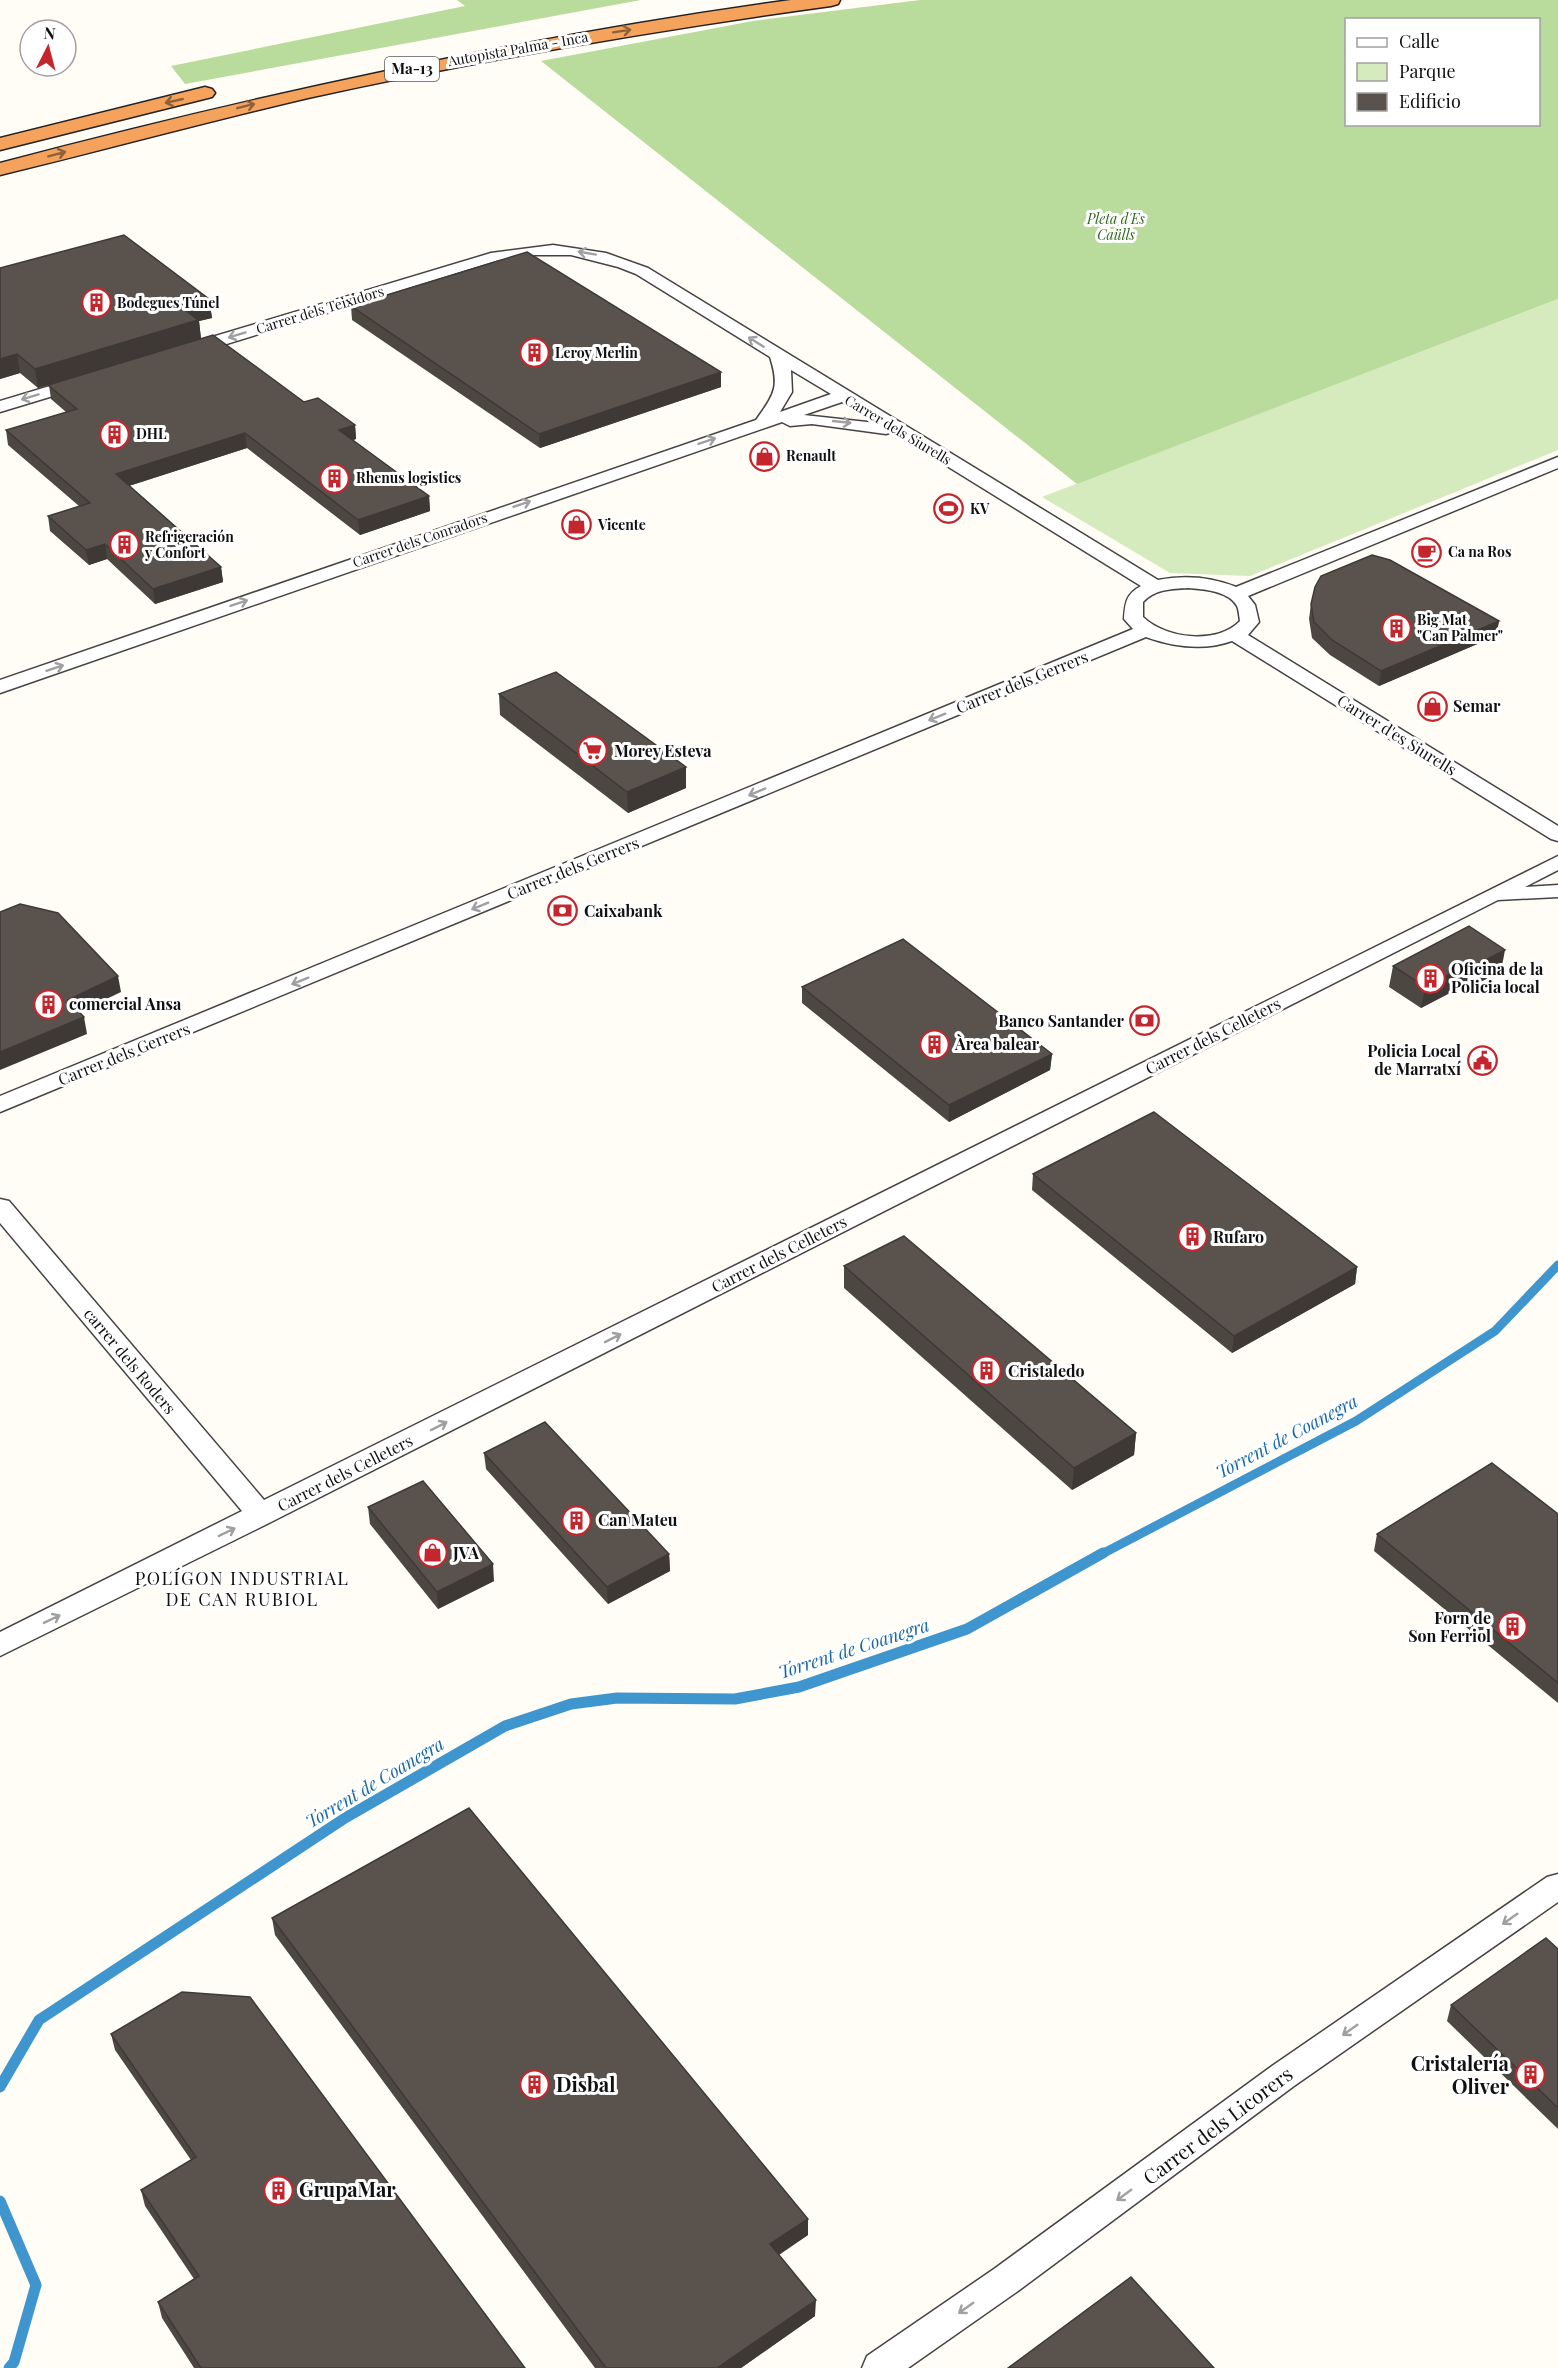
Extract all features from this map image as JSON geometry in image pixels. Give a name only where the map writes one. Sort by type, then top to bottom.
[{"type":"highway","name":"Autopista Palma - Inca","points":[[573,21],[706,0]]},
{"type":"highway","name":"Autopista Palma - Inca","points":[[0,169],[258,103],[420,67],[596,35],[831,0]]},
{"type":"highway","points":[[0,144],[221,90]]},
{"type":"street","name":"Carrer dels Teixidors","points":[[177,353],[497,256],[528,250],[559,249],[587,252],[617,259],[642,271]]},
{"type":"street","name":"Carrer dels Siurells","points":[[642,271],[1156,587]]},
{"type":"street","points":[[763,422],[784,393],[786,378],[778,356]]},
{"type":"street","points":[[0,407],[99,377]]},
{"type":"street","name":"Carrer dels Conradors","points":[[0,687],[469,522],[842,396]]},
{"type":"street","points":[[763,422],[812,419],[899,431]]},
{"type":"street","points":[[1234,595],[1558,462]]},
{"type":"street","points":[[1171,583],[1196,583],[1221,588],[1234,595],[1244,602],[1249,611],[1249,620],[1245,628],[1235,635],[1201,643],[1162,638],[1136,621],[1132,611],[1134,602],[1142,593],[1171,583]]},
{"type":"street","name":"Carrer dels Gerrers","points":[[0,1105],[1147,630]]},
{"type":"street","name":"Carrer d'es Siurells","points":[[1235,635],[1558,835]]},
{"type":"street","name":"Carrer dels Celleters","points":[[0,1645],[1558,862]]},
{"type":"street","points":[[1491,896],[1558,891]]},
{"type":"street","name":"carrer dels Roders","points":[[0,1208],[261,1515]]},
{"type":"street","name":"Carrer dels Licorers","points":[[879,2368],[1016,2273],[1283,2076],[1558,1886]]},
{"type":"green space","points":[[457,0],[641,0],[185,84],[171,66],[465,6]]},
{"type":"green space","name":"Pleta d'Es Caülls","points":[[920,0],[1558,0],[1558,299],[1077,484],[541,61],[753,21]]},
{"type":"green space","points":[[1558,299],[1558,450],[1250,576],[1170,573],[1042,497]]},
{"type":"building","name":"Bodegues Túnel","points":[[124,235],[209,299],[181,307],[198,320],[35,369],[17,354],[0,359],[0,268]]},
{"type":"building","name":"Leroy Merlin","points":[[527,252],[721,372],[539,434],[351,306]]},
{"type":"building","points":[[213,335],[304,402],[318,398],[355,425],[339,430],[429,496],[358,520],[245,433],[116,474],[221,567],[153,589],[105,544],[86,550],[48,516],[90,503],[6,430],[77,409],[48,385]]},
{"type":"building","name":"Big Mat \"Can Palmer\"","points":[[1372,555],[1390,560],[1499,621],[1381,671],[1332,640],[1314,622],[1311,604],[1315,587],[1321,576]]},
{"type":"building","name":"Morey Esteva","points":[[556,672],[686,767],[627,792],[499,694]]},
{"type":"building","name":"comercial Ansa","points":[[20,904],[58,913],[118,976],[68,1000],[84,1017],[0,1052],[0,912]]},
{"type":"building","points":[[1469,926],[1505,950],[1474,966],[1471,963],[1425,987],[1393,966]]},
{"type":"building","name":"Àrea balear","points":[[903,939],[1052,1054],[949,1105],[802,987]]},
{"type":"building","name":"Rufaro","points":[[1154,1112],[1357,1267],[1234,1336],[1033,1174]]},
{"type":"building","name":"Cristaledo","points":[[904,1236],[1136,1433],[1074,1468],[844,1266]]},
{"type":"building","name":"Can Mateu","points":[[545,1422],[669,1554],[607,1587],[484,1453]]},
{"type":"building","name":"Forn de Son Ferriol","points":[[1492,1463],[1558,1514],[1558,1683],[1377,1534]]},
{"type":"building","name":"JVA","points":[[423,1481],[493,1564],[437,1592],[368,1507]]},
{"type":"building","name":"Disbal","points":[[469,1808],[808,2219],[770,2244],[816,2300],[717,2368],[606,2368],[272,1918]]},
{"type":"building","name":"Cristalería Oliver","points":[[1546,1938],[1558,1949],[1558,2108],[1451,2005]]},
{"type":"building","name":"GrupaMar","points":[[182,1992],[250,1997],[525,2368],[201,2368],[158,2302],[199,2276],[141,2190],[196,2157],[111,2034]]},
{"type":"building","points":[[1131,2277],[1214,2368],[1008,2368]]},
{"type":"waterway","name":"Torrent de Coanegra","points":[[1100,1555],[1356,1421],[1495,1331],[1558,1265]]},
{"type":"waterway","name":"Torrent de Coanegra","points":[[0,2087],[39,2020],[345,1818],[505,1726],[571,1704],[617,1698],[735,1699],[799,1687],[967,1629],[1103,1553]]},
{"type":"waterway","name":"Torrent de Coanegra","points":[[0,2201],[36,2285],[14,2362],[9,2368]]},
{"type":"place","name":"Bodegues Túnel","points":[[96,303]]},
{"type":"place","name":"Leroy Merlin","points":[[534,353]]},
{"type":"place","name":"DHL","points":[[115,434]]},
{"type":"place","name":"Renault","points":[[765,456]]},
{"type":"place","name":"Rhenus logistics","points":[[335,478]]},
{"type":"place","name":"KV","points":[[949,509]]},
{"type":"place","name":"Vicente","points":[[577,525]]},
{"type":"place","name":"Refrigeración y Confort","points":[[124,545]]},
{"type":"place","name":"Ca na Ros","points":[[1427,552]]},
{"type":"place","name":"Big Mat \"Can Palmer\"","points":[[1396,628]]},
{"type":"place","name":"Semar","points":[[1432,706]]},
{"type":"place","name":"Morey Esteva","points":[[593,751]]},
{"type":"place","name":"Caixabank","points":[[563,911]]},
{"type":"place","name":"Oficina de la Policia local","points":[[1430,978]]},
{"type":"place","name":"comercial Ansa","points":[[48,1004]]},
{"type":"place","name":"Banco Santander","points":[[1145,1021]]},
{"type":"place","name":"Àrea balear","points":[[934,1044]]},
{"type":"place","name":"Policia Local de Marratxí","points":[[1482,1060]]},
{"type":"place","name":"Rufaro","points":[[1192,1237]]},
{"type":"place","name":"Cristaledo","points":[[987,1371]]},
{"type":"place","name":"Can Mateu","points":[[577,1520]]},
{"type":"place","name":"JVA","points":[[432,1553]]},
{"type":"place","name":"Forn de Son Ferriol","points":[[1512,1627]]},
{"type":"place","name":"Cristalería Oliver","points":[[1530,2075]]},
{"type":"place","name":"Disbal","points":[[535,2085]]},
{"type":"place","name":"GrupaMar","points":[[278,2190]]},
{"type":"district","name":"POLÍGON INDUSTRIAL DE CAN RUBIOL","points":[[242,1589]]}]
